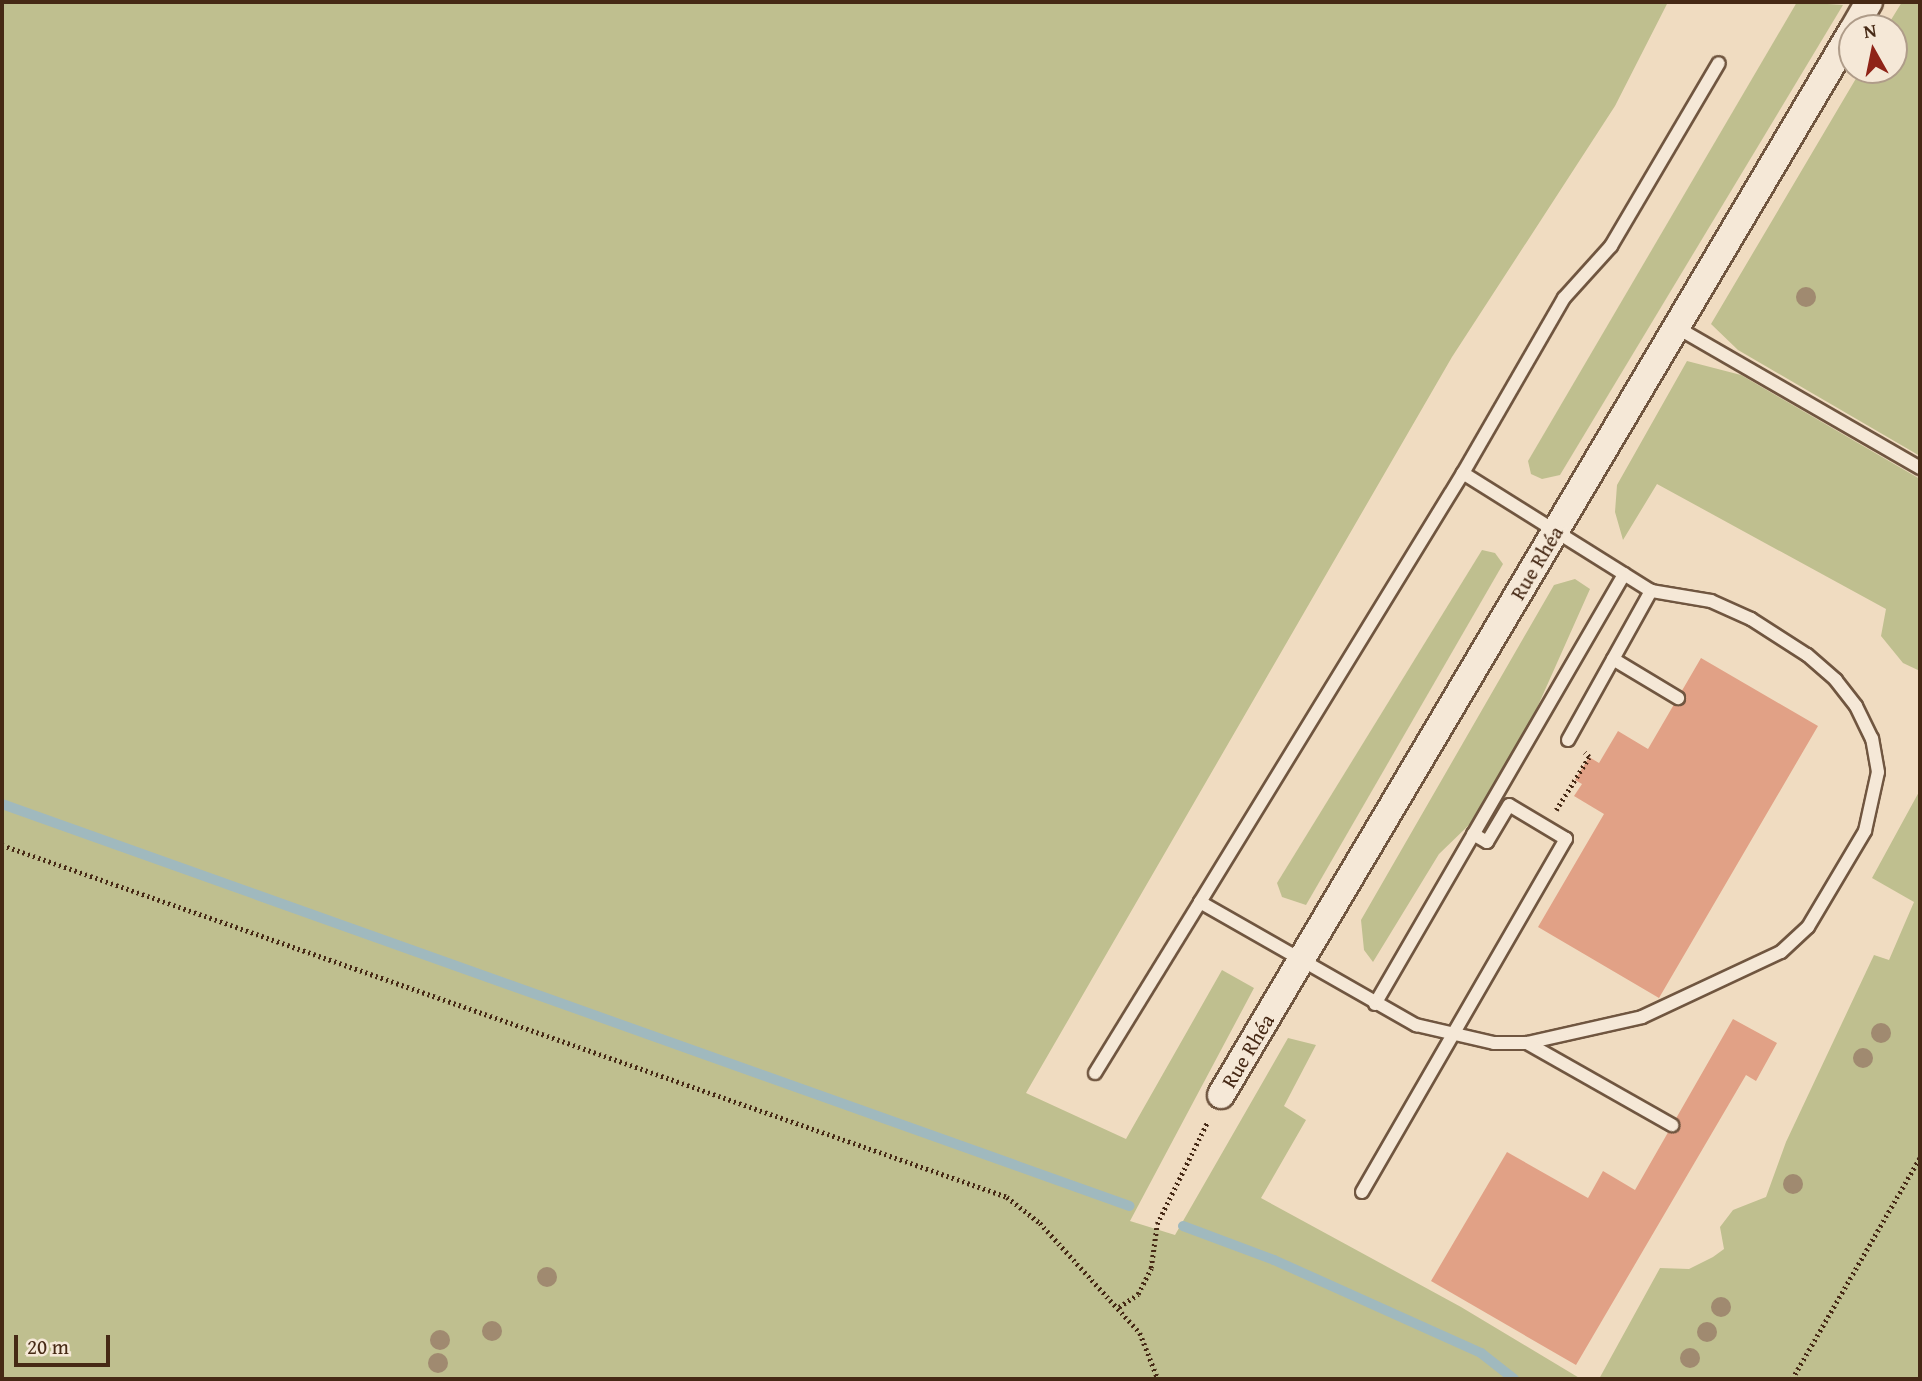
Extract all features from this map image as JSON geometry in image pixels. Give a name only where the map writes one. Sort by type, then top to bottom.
[{"type":"street","name":"Rue Rhéa","points":[[1221,1095],[1838,54]]},
{"type":"lane","points":[[1095,1073],[1463,473],[1564,298],[1611,246],[1719,63]]},
{"type":"lane","points":[[1676,327],[1920,468]]},
{"type":"lane","points":[[1200,902],[1375,1004],[1450,1035],[1494,1043],[1527,1043],[1642,1017],[1781,952],[1808,927],[1865,831],[1875,799],[1878,772],[1872,739],[1856,706],[1836,680],[1807,655],[1751,619],[1711,601],[1651,591],[1463,473]]},
{"type":"lane","points":[[1375,1004],[1623,575]]},
{"type":"lane","points":[[1568,740],[1651,591]]},
{"type":"lane","points":[[1613,659],[1678,698]]},
{"type":"lane","points":[[1362,1192],[1450,1035],[1566,839],[1509,805],[1487,842],[1473,834]]},
{"type":"lane","points":[[1527,1043],[1672,1125]]},
{"type":"path","points":[[1546,827],[1589,757]]},
{"type":"path","points":[[2,845],[1007,1197],[1040,1223],[1119,1307],[1140,1333],[1158,1379]]},
{"type":"path","points":[[1119,1307],[1139,1294],[1152,1268],[1157,1224],[1166,1200],[1221,1095]]},
{"type":"path","points":[[1792,1379],[1920,1157]]},
{"type":"green space","points":[[2,2],[1668,2],[1615,106],[1452,357],[1026,1093],[1126,1139],[1222,970],[1254,988],[1130,1221],[1175,1235],[1288,1038],[1316,1045],[1284,1106],[1306,1120],[1261,1198],[1461,1307],[1581,1379],[2,1379]]},
{"type":"green space","points":[[1797,2],[1843,5],[1560,475],[1542,479],[1531,474],[1528,461]]},
{"type":"green space","points":[[1902,2],[1920,2],[1920,456],[1738,350],[1711,324],[1853,84],[1908,84],[1908,14],[1895,14]]},
{"type":"green space","points":[[1687,361],[1741,375],[1920,479],[1920,671],[1903,663],[1881,636],[1886,609],[1657,484],[1623,540],[1615,512],[1617,485]]},
{"type":"green space","points":[[1482,550],[1495,553],[1503,564],[1306,905],[1282,897],[1277,883]]},
{"type":"green space","points":[[1575,579],[1590,589],[1528,728],[1471,823],[1439,854],[1373,962],[1364,950],[1361,920],[1554,585]]},
{"type":"green space","points":[[1920,790],[1920,1379],[1599,1379],[1660,1268],[1689,1269],[1713,1257],[1724,1249],[1720,1227],[1733,1210],[1766,1197],[1786,1142],[1874,955],[1889,960],[1914,902],[1872,878]]},
{"type":"building","points":[[1701,658],[1818,726],[1659,998],[1538,927],[1604,814],[1574,796],[1582,784],[1575,780],[1589,757],[1599,763],[1618,731],[1648,749]]},
{"type":"building","points":[[1733,1019],[1777,1043],[1756,1081],[1746,1075],[1576,1365],[1431,1281],[1507,1152],[1588,1198],[1603,1171],[1635,1190]]},
{"type":"waterway","points":[[2,804],[1130,1206]]},
{"type":"waterway","points":[[1183,1226],[1274,1260],[1481,1353],[1514,1379]]}]
